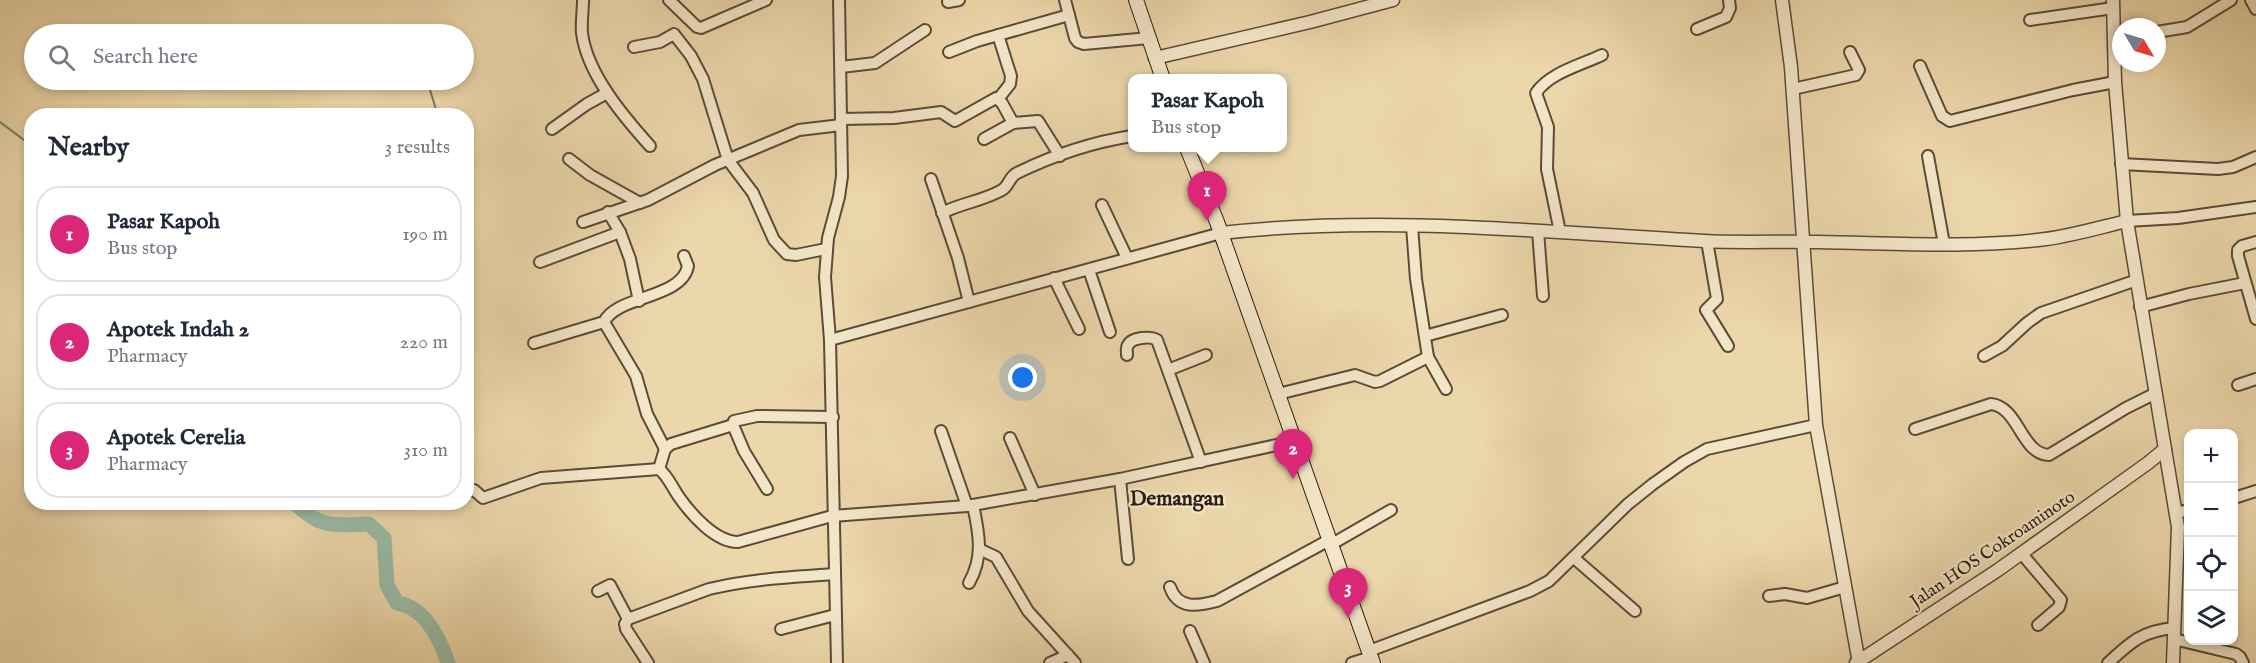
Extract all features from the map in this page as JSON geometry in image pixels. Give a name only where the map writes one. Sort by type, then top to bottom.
[{"type":"main road","points":[[1136,0],[1161,74]]},
{"type":"main road","points":[[1189,152],[1221,233],[1371,657]]},
{"type":"street","points":[[583,0],[582,34],[588,53],[607,93],[650,146]]},
{"type":"street","points":[[669,0],[689,20],[701,28],[766,0]]},
{"type":"street","points":[[837,663],[832,516],[830,340],[825,277],[826,249],[841,187],[839,0]]},
{"type":"street","points":[[1065,0],[1078,42],[1084,44],[1149,38]]},
{"type":"street","points":[[1155,57],[1300,24],[1353,5],[1393,0]]},
{"type":"street","points":[[1697,29],[1726,16],[1730,8],[1730,0]]},
{"type":"street","points":[[1782,0],[1793,89],[1816,425],[1858,662]]},
{"type":"street","points":[[2166,30],[2187,27],[2231,0]]},
{"type":"street","points":[[2251,0],[2256,9]]},
{"type":"street","points":[[2030,20],[2113,4]]},
{"type":"street","points":[[949,52],[998,35],[1069,15]]},
{"type":"street","points":[[634,47],[660,42],[674,34],[689,20]]},
{"type":"street","points":[[841,67],[875,63],[925,30]]},
{"type":"street","points":[[674,34],[691,56],[703,79],[728,160],[753,193],[779,247],[787,254],[796,255],[826,249]]},
{"type":"street","points":[[583,222],[640,203],[728,160],[800,130],[841,122],[941,112],[955,121],[992,99],[999,98],[1010,84],[1011,75],[998,35]]},
{"type":"street","points":[[1793,89],[1856,75],[1859,70],[1850,52]]},
{"type":"street","points":[[1560,232],[1547,169],[1546,115],[1536,93],[1540,86],[1552,78],[1602,55]]},
{"type":"street","points":[[1920,66],[1942,116],[1950,121],[2073,90],[2115,82]]},
{"type":"street","points":[[2116,72],[2121,164],[2140,307],[2164,448],[2183,512],[2179,544],[2173,663]]},
{"type":"street","points":[[552,129],[607,93]]},
{"type":"street","points":[[999,98],[1013,123]]},
{"type":"street","points":[[984,139],[1013,123],[1038,121],[1060,156]]},
{"type":"street","points":[[942,213],[953,207],[973,203],[1004,189],[1014,174],[1105,141],[1128,137]]},
{"type":"street","points":[[1928,156],[1944,244]]},
{"type":"street","points":[[2121,164],[2218,169],[2233,167],[2256,157]]},
{"type":"street","points":[[568,159],[590,175],[640,203]]},
{"type":"street","points":[[931,179],[958,258],[969,302]]},
{"type":"street","points":[[1102,205],[1127,258]]},
{"type":"street","points":[[830,340],[1221,233],[1263,228],[1412,226],[1707,241],[1944,244],[2039,240],[2127,220],[2178,218],[2256,207]]},
{"type":"street","points":[[608,212],[620,232],[630,259],[639,301]]},
{"type":"street","points":[[1412,226],[1416,279],[1428,357],[1446,389]]},
{"type":"street","points":[[1538,231],[1543,296]]},
{"type":"street","points":[[540,262],[620,232]]},
{"type":"street","points":[[1707,241],[1717,299],[1706,310],[1728,346]]},
{"type":"street","points":[[2256,242],[2242,246],[2238,250],[2256,319]]},
{"type":"street","points":[[534,343],[604,322],[609,315],[664,290],[681,279],[688,266],[684,256]]},
{"type":"street","points":[[1089,270],[1110,332]]},
{"type":"street","points":[[1054,278],[1079,329]]},
{"type":"street","points":[[1984,356],[2002,346],[2041,313],[2137,280]]},
{"type":"street","points":[[2140,307],[2245,283]]},
{"type":"street","points":[[1425,336],[1502,315]]},
{"type":"street","points":[[604,322],[636,376],[647,414],[665,449]]},
{"type":"street","points":[[1127,355],[1129,343],[1151,336],[1160,343],[1201,462]]},
{"type":"street","points":[[1168,370],[1206,355]]},
{"type":"street","points":[[1278,394],[1355,375],[1376,382],[1428,357]]},
{"type":"street","points":[[2238,385],[2256,379]]},
{"type":"street","points":[[1915,429],[1991,404],[2000,405],[2007,409],[2023,435],[2037,451],[2049,455],[2126,408],[2156,393]]},
{"type":"street","points":[[659,469],[665,449],[671,444],[733,425],[737,419],[757,416],[832,417]]},
{"type":"street","points":[[733,425],[744,451],[767,489]]},
{"type":"street","points":[[1352,663],[1530,591],[1549,580],[1628,504],[1653,484],[1707,449],[1816,425]]},
{"type":"street","points":[[941,431],[980,537],[977,566],[969,583]]},
{"type":"street","points":[[1010,438],[1035,495]]},
{"type":"street","points":[[474,490],[483,498],[541,478],[659,469],[666,475],[690,511],[714,532],[733,542],[832,516],[970,506],[1120,479],[1295,441]]},
{"type":"street","name":"Jalan HOS Cokroaminoto","points":[[1858,662],[2022,554],[2148,464],[2164,448]]},
{"type":"street","points":[[2148,464],[2168,467]]},
{"type":"street","points":[[1120,479],[1128,559]]},
{"type":"street","points":[[2238,497],[2256,491]]},
{"type":"street","points":[[1170,587],[1173,595],[1186,605],[1197,606],[1217,601],[1391,510]]},
{"type":"street","points":[[980,549],[996,557],[1028,611],[1072,659]]},
{"type":"street","points":[[2022,554],[2061,600],[2059,607],[2038,625]]},
{"type":"street","points":[[1574,558],[1635,611]]},
{"type":"street","points":[[648,663],[626,629],[625,624],[628,619],[716,587],[780,577],[834,574]]},
{"type":"street","points":[[598,591],[610,585],[628,619]]},
{"type":"street","points":[[1769,596],[1785,594],[1807,598],[1845,587]]},
{"type":"street","points":[[781,630],[835,615]]},
{"type":"street","points":[[2108,663],[2143,635],[2153,630],[2174,634],[2236,654],[2243,663]]},
{"type":"street","points":[[1190,631],[1204,663]]},
{"type":"street","points":[[1050,663],[1072,659]]},
{"type":"waterway","points":[[430,90],[436,108]]},
{"type":"waterway","points":[[0,122],[24,140]]},
{"type":"waterway","points":[[302,510],[328,524],[369,524],[384,538],[387,585],[397,603],[407,606],[423,617],[441,644],[448,663]]},
{"type":"place","name":"Pasar Kapoh","points":[[1207,221]]},
{"type":"place","name":"Apotek Indah 2","points":[[1293,479]]},
{"type":"place","name":"Apotek Cerelia","points":[[1348,618]]},
{"type":"district","name":"Demangan","points":[[1177,499]]}]
